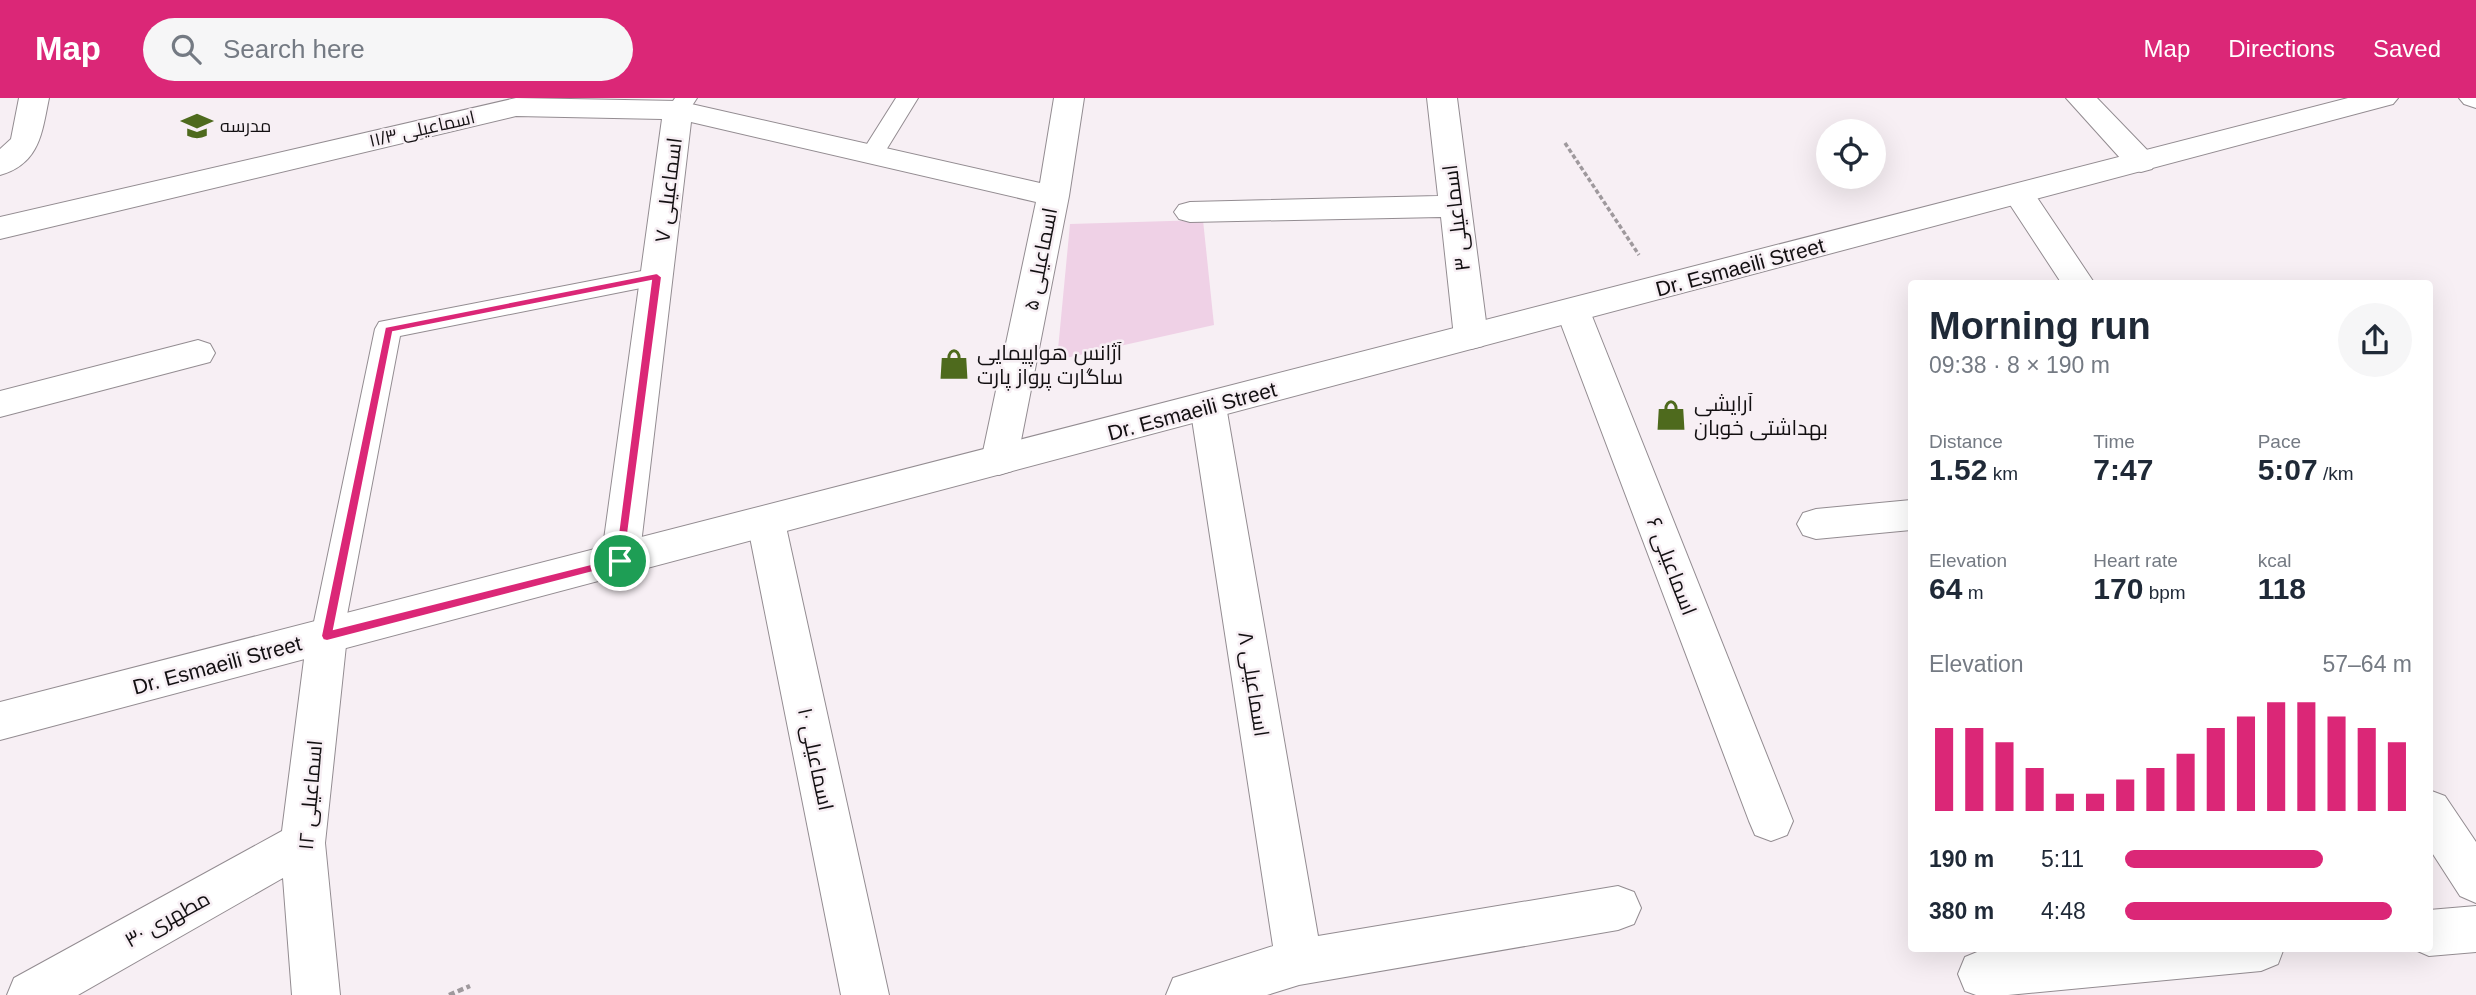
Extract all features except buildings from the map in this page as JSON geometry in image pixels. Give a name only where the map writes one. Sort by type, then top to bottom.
[{"type":"street","points":[[0,165],[13,145],[34,98]]},
{"type":"street","name":"اسماعیلی ۵","points":[[999,461],[1053,196],[1069,98]]},
{"type":"street","name":"اسماعیلی ۳","points":[[1442,98],[1471,337]]},
{"type":"street","points":[[2081,98],[2141,162]]},
{"type":"street","name":"Dr. Esmaeili Street","points":[[0,722],[2383,98]]},
{"type":"street","name":"اسماعیلی ۱۱/۳","points":[[0,228],[516,107],[682,104],[872,155],[1053,196]]},
{"type":"street","name":"اسماعیلی ۷","points":[[620,561],[682,104]]},
{"type":"street","points":[[2019,194],[2075,280]]},
{"type":"street","points":[[1189,212],[1455,206]]},
{"type":"street","name":"اسماعیلی ۶","points":[[1573,311],[1771,821]]},
{"type":"street","points":[[0,404],[198,353]]},
{"type":"street","name":"اسماعیلی ۸","points":[[1208,407],[1299,962]]},
{"type":"street","points":[[1816,524],[1908,515]]},
{"type":"street","name":"اسماعیلی ۱۰","points":[[766,522],[865,995]]},
{"type":"street","name":"اسماعیلی ۱۲","points":[[316,995],[303,843],[327,636]]},
{"type":"street","points":[[2450,827],[2476,881]]},
{"type":"street","name":"مطهری ۳۰","points":[[31,995],[303,843]]},
{"type":"street","points":[[1190,995],[1299,962],[1618,908]]},
{"type":"street","points":[[2433,933],[2476,929]]},
{"type":"street","points":[[1982,974],[2218,952]]},
{"type":"lane","points":[[872,155],[906,98]]},
{"type":"lane","points":[[327,636],[388,330],[657,277]]},
{"type":"path","points":[[1565,143],[1660,288]]},
{"type":"path","points":[[449,995],[470,986]]},
{"type":"shaded area","points":[[1203,220],[1214,325],[1057,360],[1070,224]]},
{"type":"place","name":"مدرسه","points":[[197,126]]},
{"type":"place","name":"آژانس هواپیمایی ساگارت پرواز پارت","points":[[954,364]]},
{"type":"place","name":"آرایشی بهداشتی خوبان","points":[[1671,415]]},
{"type":"route","points":[[657,277],[620,561],[327,636],[388,330],[657,277]]}]
